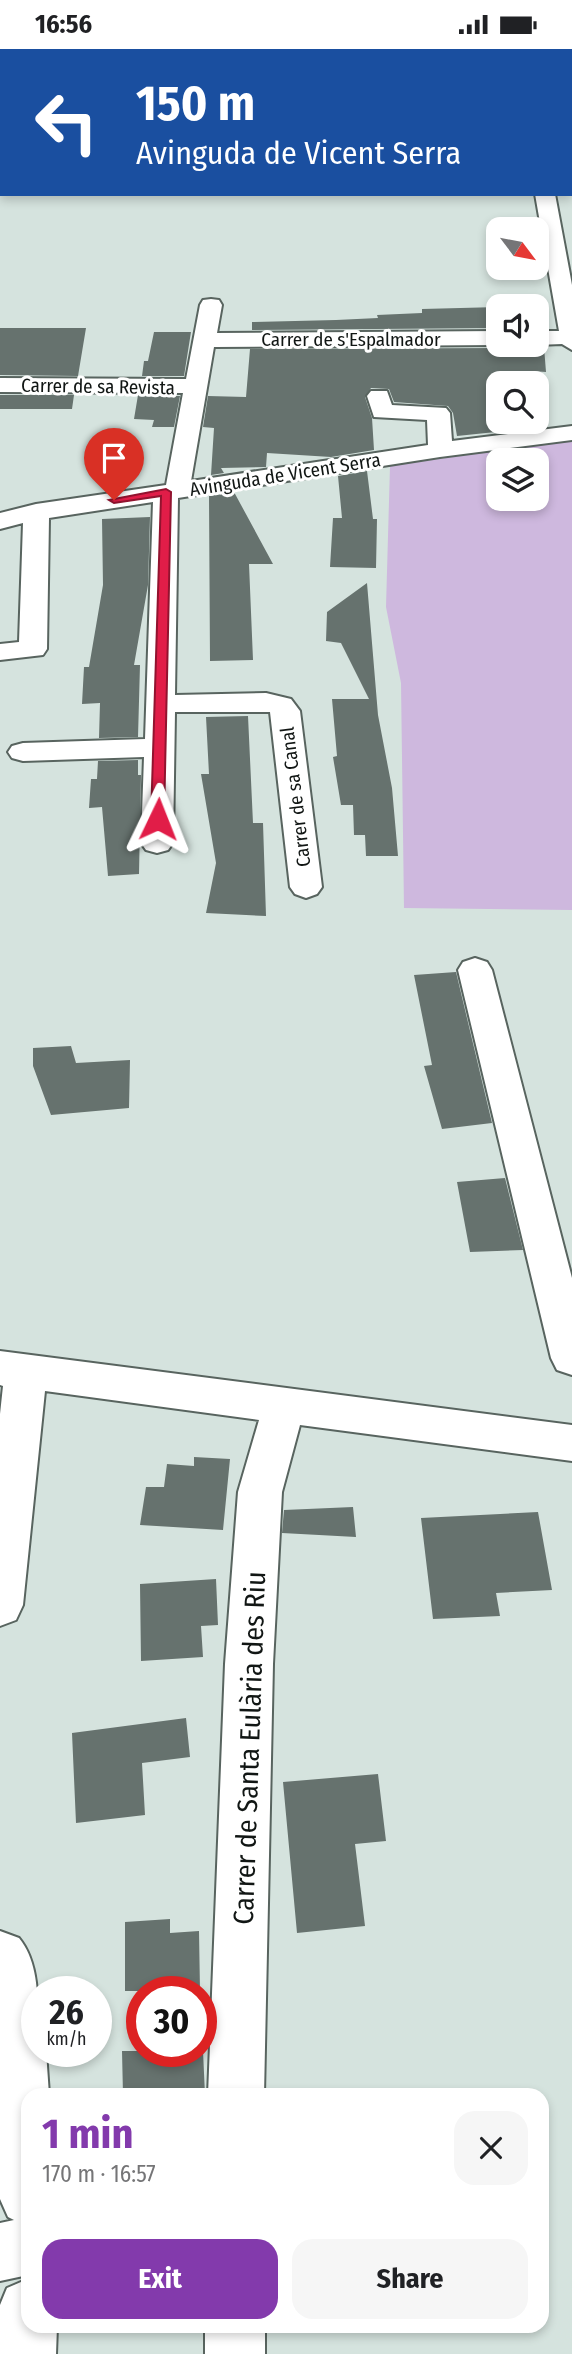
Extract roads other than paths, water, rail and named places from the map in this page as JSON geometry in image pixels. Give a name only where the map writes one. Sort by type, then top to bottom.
[{"type":"street","points":[[546,196],[564,259],[572,340],[549,339]]},
{"type":"street","points":[[157,843],[159,704],[172,491],[196,387],[211,305]]},
{"type":"street","name":"Carrer de s'Espalmador","points":[[204,341],[486,338]]},
{"type":"street","name":"Carrer de sa Revista","points":[[0,385],[196,387]]},
{"type":"street","points":[[379,396],[382,412],[438,413],[440,450]]},
{"type":"street","name":"Avinguda de Vicent Serra","points":[[0,521],[36,512],[172,491],[440,450],[572,433]]},
{"type":"street","points":[[0,652],[33,649],[36,512]]},
{"type":"street","name":"Carrer de sa Canal","points":[[159,704],[266,702],[281,705],[285,711],[306,887]]},
{"type":"street","points":[[23,752],[160,747]]},
{"type":"street","points":[[475,970],[572,1359]]},
{"type":"street","points":[[0,1605],[13,1370],[572,1443]]},
{"type":"street","name":"Carrer de Santa Eulària des Riu","points":[[236,2088],[249,1664],[260,1492],[284,1405]]},
{"type":"street","points":[[0,1957],[5,1963],[18,2041],[21,2088]]},
{"type":"street","points":[[0,2252],[21,2248]]},
{"type":"street","points":[[26,2354],[27,2333]]},
{"type":"street","points":[[235,2333],[235,2354]]}]
